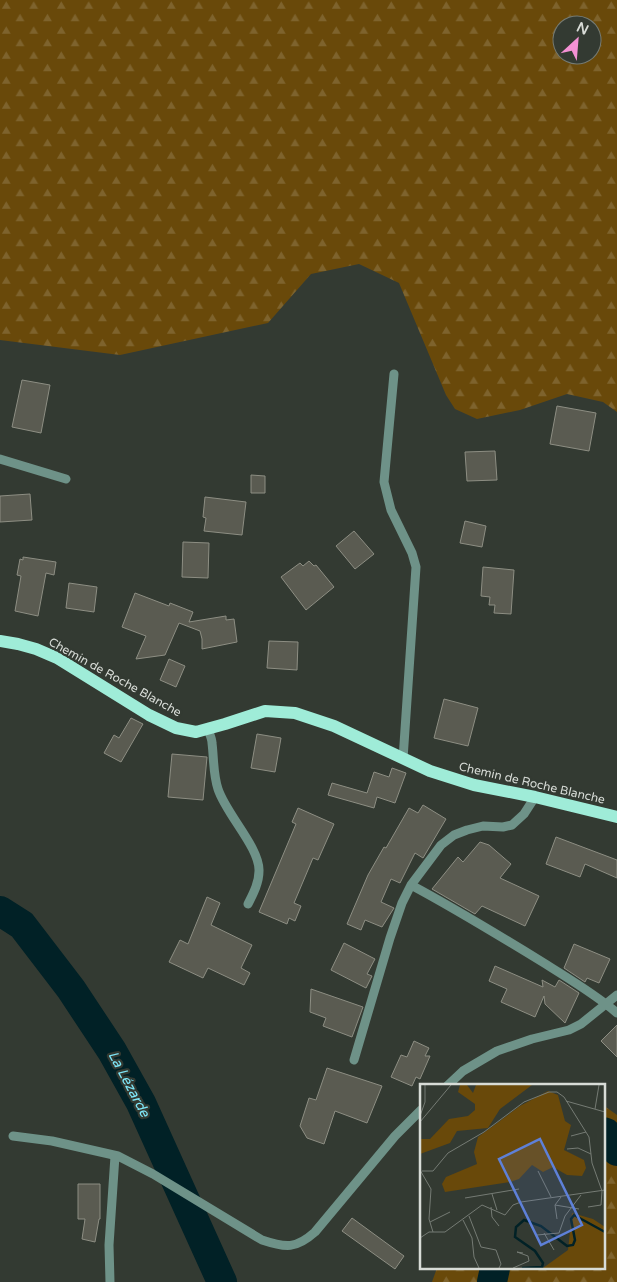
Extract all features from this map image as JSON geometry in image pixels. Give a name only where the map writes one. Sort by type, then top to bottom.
[{"type":"main road","name":"Chemin de Roche Blanche","points":[[0,641],[36,649],[57,658],[149,715],[176,728],[196,732],[265,711],[295,713],[334,726],[430,771],[474,785],[617,816]]},
{"type":"street","points":[[394,374],[384,482],[391,510],[412,553],[416,567],[404,759]]},
{"type":"street","points":[[0,459],[66,479]]},
{"type":"street","points":[[208,729],[212,741],[214,774],[222,802],[248,840],[258,862],[258,878],[248,904]]},
{"type":"street","points":[[354,1060],[390,938],[410,885],[441,845],[454,835],[483,826],[503,827],[512,825],[524,814],[535,797]]},
{"type":"street","points":[[410,885],[499,935],[607,1004],[617,1013]]},
{"type":"street","points":[[449,1084],[463,1071],[497,1051],[532,1039],[569,1030],[581,1024],[617,995]]},
{"type":"street","points":[[13,1136],[52,1141],[115,1156],[153,1174],[262,1240],[280,1246],[294,1246],[306,1240],[315,1232],[394,1136],[420,1111]]},
{"type":"street","points":[[110,1282],[115,1156]]},
{"type":"green space","points":[[0,0],[617,0],[617,412],[603,402],[567,394],[520,410],[477,419],[455,409],[446,395],[399,283],[359,264],[311,274],[268,323],[120,355],[0,340]]},
{"type":"green space","points":[[604,1106],[617,1115],[617,1282],[432,1282],[436,1270],[604,1270]]},
{"type":"building","points":[[22,380],[50,385],[41,433],[12,427]]},
{"type":"building","points":[[557,406],[596,413],[589,451],[550,444]]},
{"type":"building","points":[[495,451],[497,480],[467,481],[465,452]]},
{"type":"building","points":[[251,475],[265,476],[265,493],[251,493]]},
{"type":"building","points":[[30,494],[32,520],[0,522],[0,496]]},
{"type":"building","points":[[205,497],[246,502],[242,535],[204,531],[206,518],[203,517]]},
{"type":"building","points":[[465,521],[486,526],[482,547],[460,543]]},
{"type":"building","points":[[354,531],[374,554],[355,569],[336,546]]},
{"type":"building","points":[[183,542],[209,543],[208,578],[182,577]]},
{"type":"building","points":[[23,557],[56,562],[54,575],[46,573],[38,616],[15,611],[21,576],[17,575],[20,559],[23,560]]},
{"type":"building","points":[[309,561],[314,566],[316,565],[334,587],[306,610],[281,577],[300,563],[303,566]]},
{"type":"building","points":[[483,567],[514,570],[511,614],[494,613],[495,605],[489,605],[490,597],[481,596]]},
{"type":"building","points":[[69,583],[97,587],[94,612],[66,608]]},
{"type":"building","points":[[135,593],[169,606],[170,603],[193,612],[189,622],[226,616],[226,620],[234,619],[237,642],[202,649],[200,631],[179,623],[165,655],[136,659],[146,636],[122,627]]},
{"type":"building","points":[[269,641],[298,642],[297,670],[267,668]]},
{"type":"building","points":[[169,659],[185,666],[176,687],[160,680]]},
{"type":"building","points":[[444,699],[478,708],[468,746],[434,738]]},
{"type":"building","points":[[131,718],[143,724],[121,762],[104,753],[114,735],[119,738]]},
{"type":"building","points":[[257,734],[281,738],[275,772],[251,768]]},
{"type":"building","points":[[172,754],[207,757],[203,800],[168,797]]},
{"type":"building","points":[[392,768],[406,773],[395,803],[377,797],[374,808],[328,795],[332,783],[367,793],[374,772],[389,777]]},
{"type":"building","points":[[423,805],[446,819],[423,858],[415,853],[400,883],[391,879],[381,902],[394,908],[382,927],[365,920],[361,930],[347,924],[368,875],[384,847],[386,848],[409,808],[418,813]]},
{"type":"building","points":[[298,808],[334,824],[318,860],[313,858],[294,903],[301,906],[295,921],[289,918],[287,924],[259,912],[296,824],[292,822]]},
{"type":"building","points":[[556,837],[617,860],[617,878],[585,864],[580,877],[546,864]]},
{"type":"building","points":[[480,842],[489,845],[511,864],[500,878],[539,896],[525,926],[482,906],[475,914],[432,889],[458,857],[463,862]]},
{"type":"building","points":[[207,897],[220,903],[211,925],[252,945],[241,968],[250,973],[244,985],[208,968],[203,978],[169,962],[180,940],[188,944]]},
{"type":"building","points":[[344,943],[375,959],[367,974],[372,976],[366,988],[331,970]]},
{"type":"building","points":[[574,944],[610,959],[599,983],[587,978],[585,982],[564,968]]},
{"type":"building","points":[[495,966],[543,987],[542,980],[555,987],[559,980],[579,993],[565,1023],[545,1004],[544,996],[535,1017],[501,1002],[507,989],[489,981]]},
{"type":"building","points":[[311,989],[363,1007],[352,1037],[323,1026],[326,1018],[310,1012]]},
{"type":"building","points":[[617,1025],[617,1057],[601,1041]]},
{"type":"building","points":[[414,1041],[429,1048],[425,1056],[430,1056],[420,1079],[416,1077],[412,1086],[391,1077],[401,1055],[407,1057]]},
{"type":"building","points":[[327,1068],[382,1086],[367,1123],[335,1111],[324,1144],[307,1138],[300,1126],[309,1098],[316,1100]]},
{"type":"building","points":[[78,1184],[100,1184],[100,1219],[95,1242],[82,1239],[85,1219],[78,1219]]},
{"type":"building","points":[[352,1218],[404,1256],[395,1269],[342,1231]]},
{"type":"waterway","name":"La Lézarde","points":[[0,911],[22,925],[71,989],[112,1051],[141,1103],[222,1282]]},
{"type":"waterway","name":"La Lézarde","points":[[604,1132],[617,1151]]},
{"type":"waterway","name":"La Lézarde","points":[[492,1282],[495,1270]]}]
